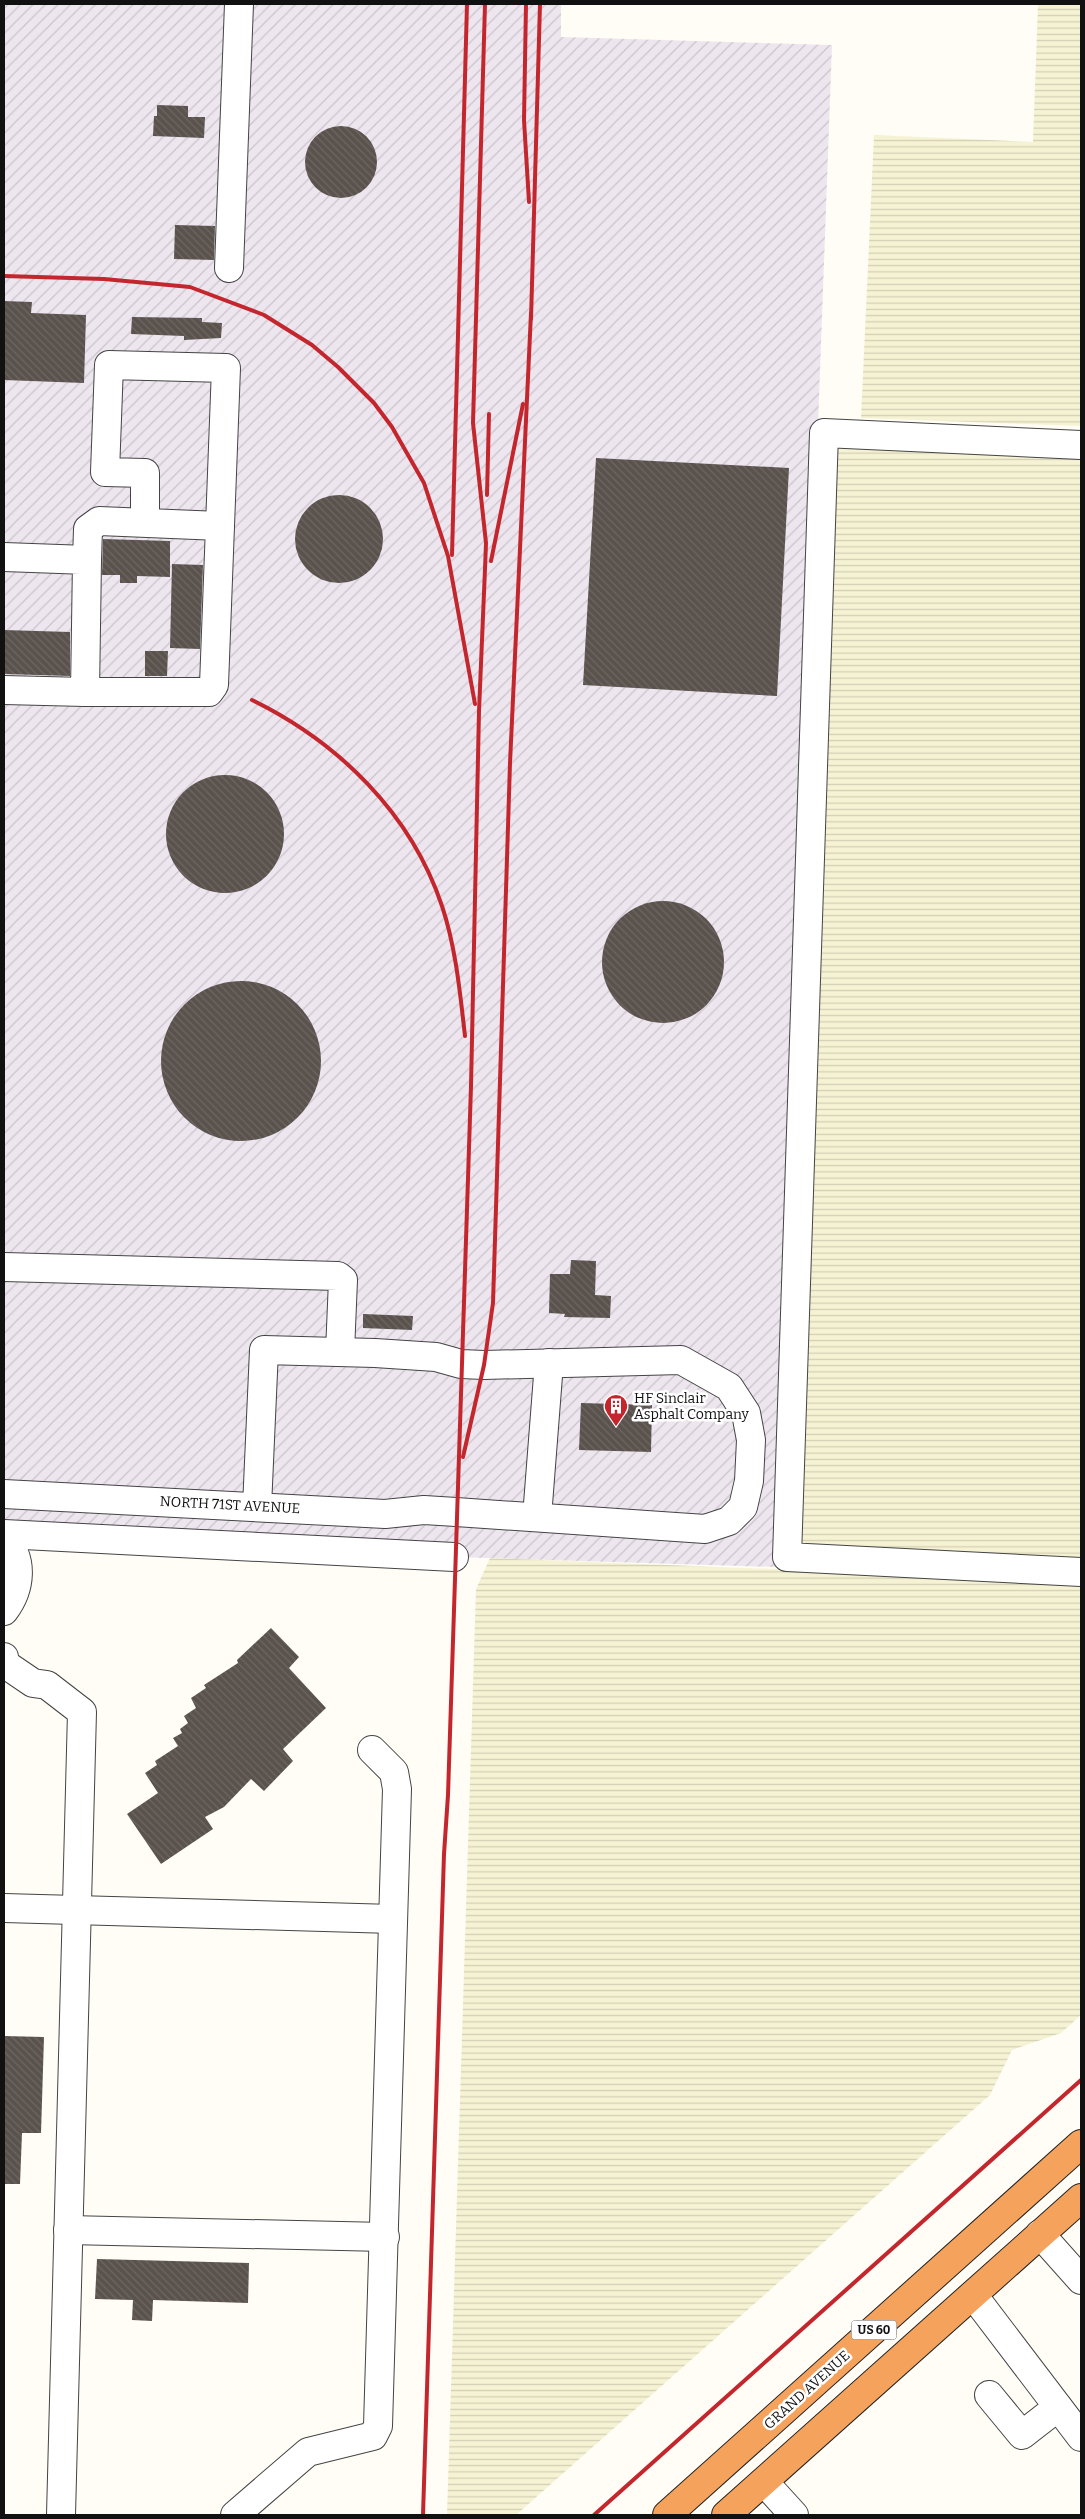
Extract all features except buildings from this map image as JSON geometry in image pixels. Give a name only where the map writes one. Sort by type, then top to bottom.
[{"type":"highway","name":"GRAND AVENUE","points":[[667,2515],[1081,2144]]},
{"type":"highway","name":"US 60","points":[[729,2514],[1081,2198]]},
{"type":"lane","points":[[229,268],[239,4]]},
{"type":"lane","points":[[4,690],[210,692],[214,685],[226,368],[108,365],[105,472],[145,473],[145,522]]},
{"type":"lane","points":[[1081,445],[824,433],[787,1557],[1081,1572]]},
{"type":"lane","points":[[85,692],[87,560],[88,529],[90,524],[98,520],[220,526]]},
{"type":"lane","points":[[4,557],[87,560]]},
{"type":"lane","points":[[4,1268],[338,1276],[342,1280],[343,1285],[340,1352]]},
{"type":"lane","name":"NORTH 71ST AVENUE","points":[[4,1494],[385,1514],[424,1510],[705,1529],[729,1522],[743,1507],[749,1481],[751,1440],[746,1413],[729,1387],[696,1366],[681,1360],[484,1365],[461,1364],[436,1357],[264,1350],[257,1507]]},
{"type":"lane","points":[[537,1517],[549,1363]]},
{"type":"lane","points":[[4,1534],[454,1557]]},
{"type":"lane","points":[[4,1538],[11,1546],[17,1558],[18,1578],[14,1594],[4,1611]]},
{"type":"lane","points":[[4,1651],[17,1652],[43,1670],[47,1685]]},
{"type":"lane","points":[[4,1657],[5,1664],[33,1683],[47,1685],[82,1712],[61,2515]]},
{"type":"lane","points":[[235,2515],[308,2452],[373,2436],[378,2426],[397,1789],[394,1772],[372,1750]]},
{"type":"lane","points":[[4,1908],[393,1919]]},
{"type":"lane","points":[[68,2230],[385,2237]]},
{"type":"lane","points":[[1040,2234],[1081,2280]]},
{"type":"lane","points":[[973,2295],[1081,2437]]},
{"type":"lane","points":[[989,2395],[1022,2435],[1058,2407]]},
{"type":"lane","points":[[764,2482],[794,2515]]},
{"type":"shaded area","points":[[4,4],[561,4],[561,37],[832,45],[776,1567],[454,1557],[4,1535]]},
{"type":"shaded area","points":[[1038,4],[1081,4],[1081,426],[861,418],[874,135],[1033,142]]},
{"type":"shaded area","points":[[846,441],[1081,453],[1081,1558],[796,1543],[833,453]]},
{"type":"shaded area","points":[[490,1558],[1081,1581],[1081,2015],[1061,2033],[1012,2050],[990,2095],[516,2515],[447,2515],[476,1589]]},
{"type":"railway","points":[[452,555],[467,4]]},
{"type":"railway","points":[[423,2515],[471,1086],[479,711],[486,543],[473,423],[485,4]]},
{"type":"railway","points":[[526,4],[524,120],[529,202]]},
{"type":"railway","points":[[531,319],[540,4]]},
{"type":"railway","points":[[4,276],[104,279],[190,287],[264,315],[312,345],[338,367],[374,403],[392,427],[424,483],[448,556],[475,704]]},
{"type":"railway","points":[[463,1457],[484,1365],[493,1303],[510,763],[531,313]]},
{"type":"railway","points":[[491,561],[523,404]]},
{"type":"railway","points":[[487,495],[489,414]]},
{"type":"railway","points":[[252,700],[284,717],[342,759],[368,784],[391,811],[411,840],[428,872],[447,922],[457,971],[465,1036]]},
{"type":"railway","points":[[594,2515],[1081,2080]]},
{"type":"place","name":"HF Sinclair Asphalt Company","points":[[616,1427]]}]
